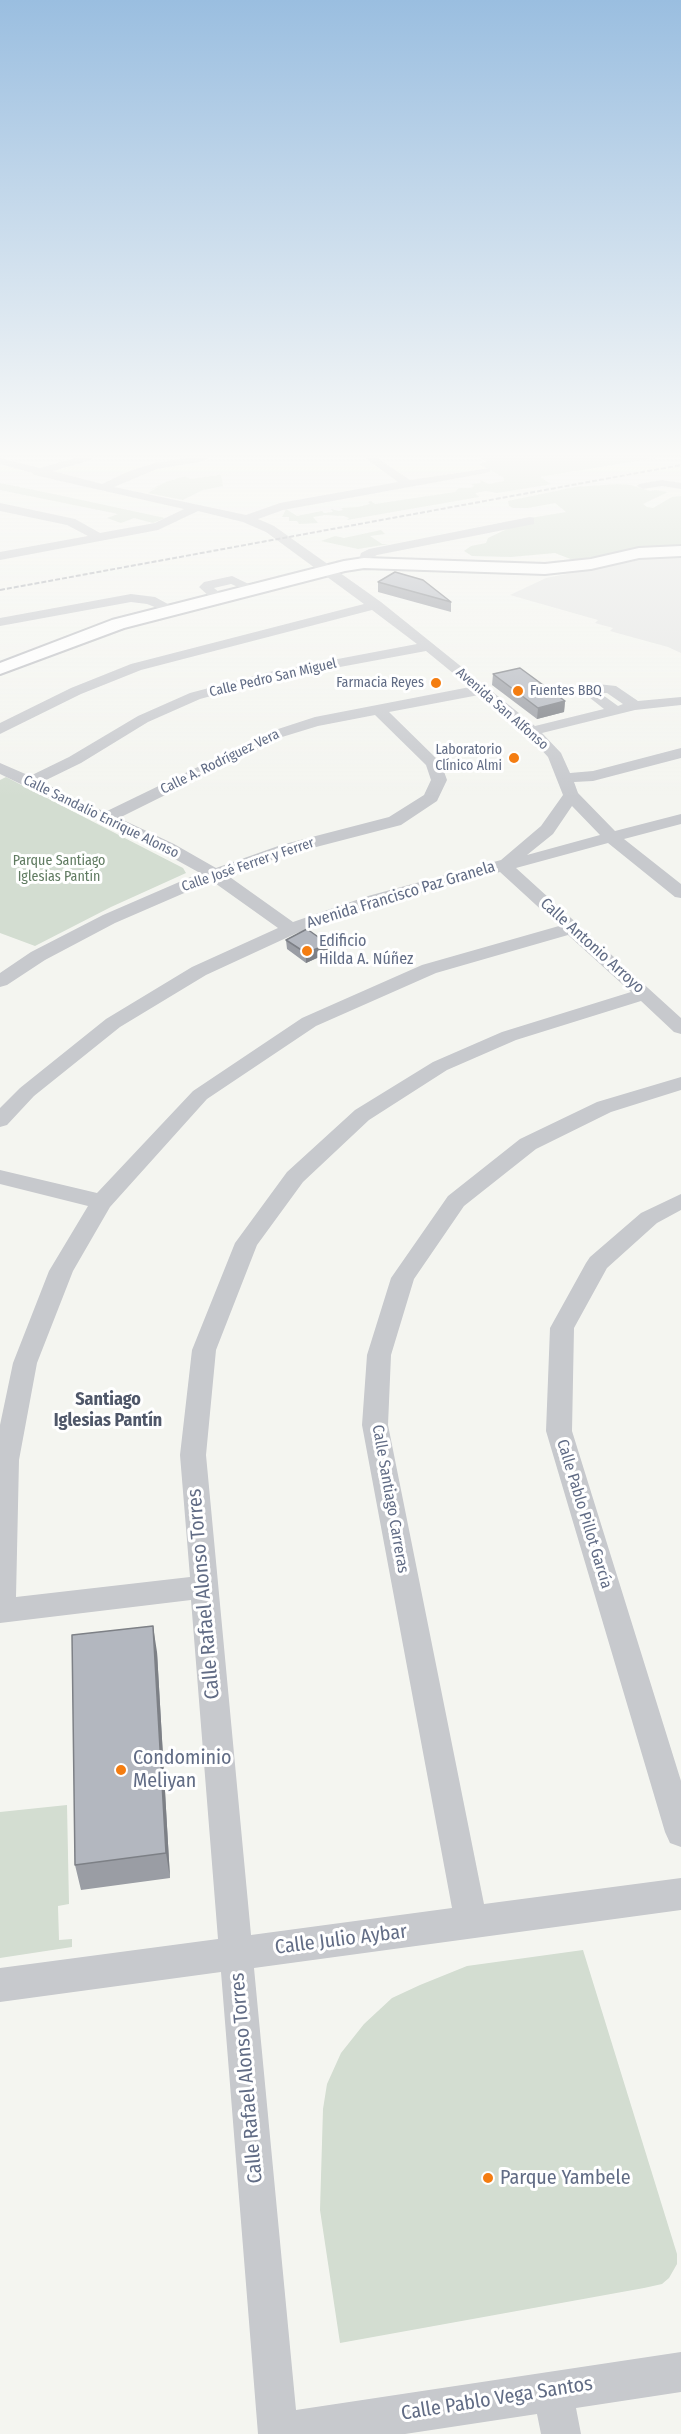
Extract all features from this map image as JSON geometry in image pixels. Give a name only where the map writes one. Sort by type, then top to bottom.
[{"type":"main road","points":[[0,669],[96,631],[170,609],[317,572]]},
{"type":"street","name":"Avenida San Alfonso","points":[[331,572],[429,646],[532,731],[555,756],[566,778],[571,795],[611,837],[681,893]]},
{"type":"street","points":[[0,622],[131,598],[150,600],[170,609]]},
{"type":"street","points":[[0,729],[76,691],[136,667],[376,605]]},
{"type":"street","name":"Calle Pedro San Miguel","points":[[30,782],[75,760],[143,719],[195,696],[269,676],[429,646]]},
{"type":"street","points":[[615,711],[592,694],[597,688],[611,689],[635,706]]},
{"type":"street","name":"Calle A. Rodríguez Vera","points":[[106,818],[277,734],[315,722],[480,690]]},
{"type":"street","points":[[532,731],[635,706],[681,701]]},
{"type":"street","name":"Calle José Ferrer y Ferrer","points":[[0,981],[38,956],[109,919],[214,874],[287,849],[395,821],[431,798],[438,780],[434,763],[378,710]]},
{"type":"street","points":[[566,778],[593,776],[681,753]]},
{"type":"street","name":"Calle Sandalio Enrique Alonso","points":[[0,768],[168,848],[214,874],[291,929]]},
{"type":"street","name":"Avenida Francisco Paz Granela","points":[[503,865],[547,830],[571,795]]},
{"type":"street","name":"Avenida Francisco Paz Granela","points":[[0,1120],[27,1092],[113,1023],[199,971],[291,929],[374,900],[681,819]]},
{"type":"street","name":"Calle Antonio Arroyo","points":[[503,865],[681,1028]]},
{"type":"street","points":[[203,1587],[1,1611],[6,1460],[25,1363],[61,1271],[102,1202],[200,1095],[309,1022],[429,969],[572,928]]},
{"type":"street","name":"Calle Rafael Alonso Torres","points":[[278,2433],[193,1455],[204,1350],[246,1244],[295,1177],[362,1115],[440,1066],[509,1036],[644,994]]},
{"type":"street","name":"Calle Santiago Carreras","points":[[471,1923],[375,1425],[379,1355],[403,1278],[456,1202],[528,1144],[604,1107],[681,1083]]},
{"type":"street","points":[[0,1177],[102,1202]]},
{"type":"street","name":"Calle Pablo Pillot García","points":[[681,1201],[649,1218],[598,1263],[562,1328],[559,1431],[681,1832]]},
{"type":"street","name":"Calle Julio Aybar","points":[[0,1985],[681,1894]]},
{"type":"street","name":"Calle Pablo Vega Santos","points":[[278,2433],[681,2372]]},
{"type":"street","points":[[552,2391],[561,2434]]},
{"type":"shaded area","points":[[579,572],[681,572],[681,653],[668,647],[610,631],[613,628],[595,623],[598,620],[510,595],[546,578]]},
{"type":"green space","name":"Parque Santiago Iglesias Pantín","points":[[6,777],[183,868],[186,873],[111,907],[35,946],[0,933],[0,780]]},
{"type":"green space","points":[[67,1805],[69,1904],[58,1906],[59,1940],[72,1939],[72,1947],[0,1958],[0,1812]]},
{"type":"green space","name":"Parque Yambele","points":[[583,1950],[677,2254],[677,2264],[669,2278],[662,2284],[644,2288],[340,2343],[320,2210],[323,2109],[327,2084],[341,2053],[364,2024],[392,1998],[420,1985],[467,1966]]},
{"type":"building","points":[[395,572],[423,580],[451,602],[378,582]]},
{"type":"building","points":[[520,668],[565,701],[538,708],[493,674]]},
{"type":"building","points":[[307,929],[328,944],[306,953],[286,940]]},
{"type":"building","name":"Condominio Meliyan","points":[[153,1626],[166,1853],[75,1865],[72,1635]]},
{"type":"railway","points":[[0,590],[100,572]]},
{"type":"place","name":"Farmacia Reyes","points":[[436,683]]},
{"type":"place","name":"Fuentes BBQ","points":[[518,691]]},
{"type":"place","name":"Laboratorio Clínico Almi","points":[[514,758]]},
{"type":"place","name":"Edificio Hilda A. Núñez","points":[[307,951]]},
{"type":"place","name":"Condominio Meliyan","points":[[121,1770]]},
{"type":"place","name":"Parque Yambele","points":[[488,2178]]},
{"type":"district","name":"Santiago Iglesias Pantín","points":[[108,1410]]}]
